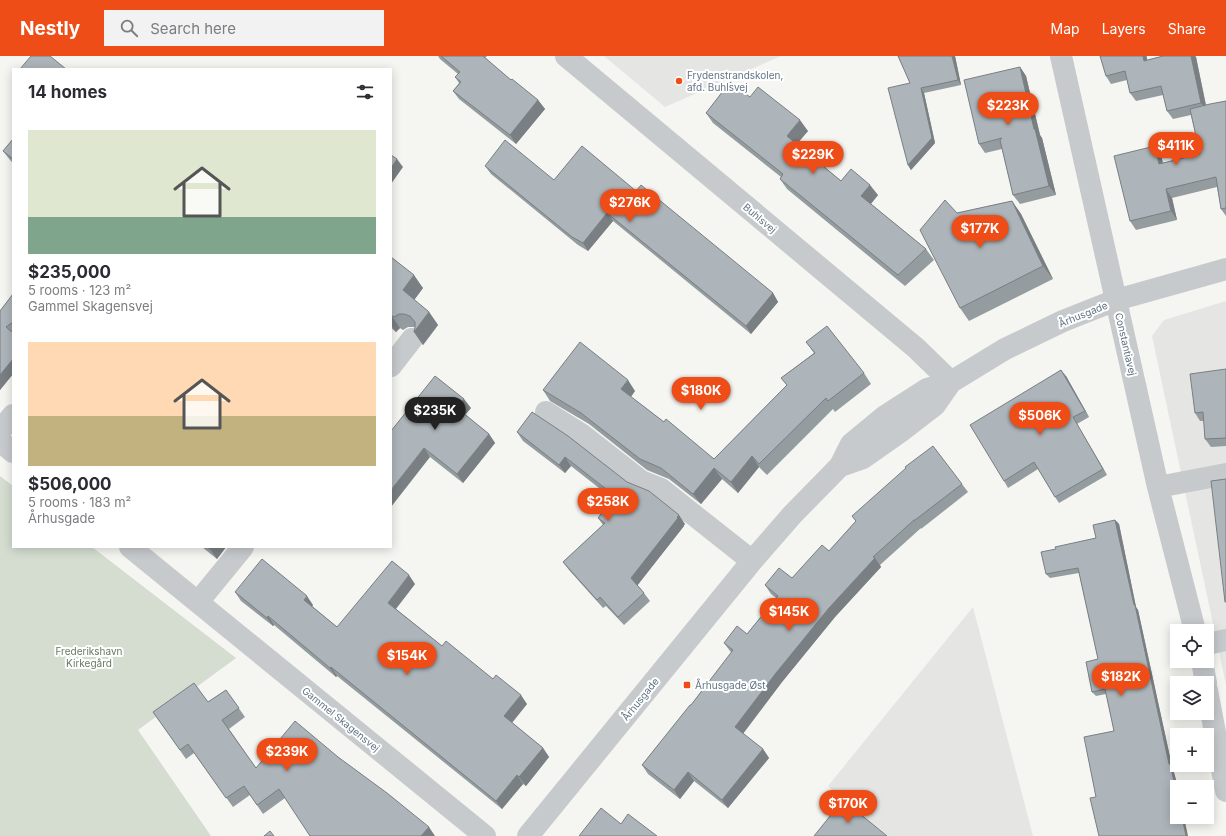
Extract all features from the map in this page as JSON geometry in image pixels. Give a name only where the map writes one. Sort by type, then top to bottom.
[{"type":"street","name":"Buhlsvej","points":[[566,56],[916,348],[951,382]]},
{"type":"street","name":"Constantiavej","points":[[1061,56],[1158,487],[1193,624]]},
{"type":"street","name":"Århusgade","points":[[528,836],[752,561],[792,514],[840,466],[863,458],[900,432],[935,405],[951,382],[1005,349],[1063,321],[1116,300],[1226,270]]},
{"type":"street","points":[[392,365],[412,339]]},
{"type":"street","points":[[546,412],[581,434],[641,481],[661,489],[752,561]]},
{"type":"street","points":[[0,431],[12,416]]},
{"type":"street","points":[[0,441],[12,451]]},
{"type":"street","points":[[1158,487],[1226,474]]},
{"type":"street","name":"Gammel Skagensvej","points":[[131,548],[485,836]]},
{"type":"street","points":[[198,602],[242,548]]},
{"type":"street","points":[[1214,643],[1226,640]]},
{"type":"street","points":[[1213,720],[1226,791]]},
{"type":"shaded area","name":"Frydenstrandskolen, afd. Buhlsvej","points":[[604,56],[781,56],[665,107]]},
{"type":"shaded area","points":[[1226,301],[1226,685],[1152,336],[1164,320]]},
{"type":"shaded area","points":[[973,607],[1033,836],[834,836],[852,813],[828,786]]},
{"type":"green space","name":"Frederikshavn Kirkegård","points":[[0,476],[12,485],[12,548],[93,548],[236,658],[138,730],[211,836],[0,836]]},
{"type":"building","points":[[31,56],[50,56],[65,68],[21,68]]},
{"type":"building","points":[[441,56],[483,56],[511,80],[512,79],[538,100],[510,135],[453,91],[461,82],[455,77],[460,72]]},
{"type":"building","points":[[898,56],[952,56],[958,80],[921,88],[932,138],[908,165],[888,88],[910,83]]},
{"type":"building","points":[[1100,56],[1143,56],[1144,61],[1163,56],[1191,56],[1201,103],[1167,111],[1161,86],[1130,93],[1125,71],[1106,76]]},
{"type":"building","points":[[1020,67],[1049,186],[1013,195],[1000,140],[1002,138],[979,144],[964,80]]},
{"type":"building","points":[[730,82],[750,97],[758,87],[800,120],[787,136],[841,181],[851,169],[870,185],[861,196],[926,249],[898,275],[780,179],[783,174],[706,113]]},
{"type":"building","points":[[1226,101],[1226,208],[1221,209],[1216,177],[1166,189],[1171,211],[1130,221],[1114,156],[1155,146],[1159,164],[1200,154],[1190,109]]},
{"type":"building","points":[[12,140],[12,158],[3,151]]},
{"type":"building","points":[[505,140],[554,180],[582,146],[636,191],[641,185],[773,293],[746,326],[607,213],[583,243],[572,237],[485,166]]},
{"type":"building","points":[[392,156],[397,159],[392,166]]},
{"type":"building","points":[[945,200],[957,213],[1012,201],[1043,266],[960,308],[920,230]]},
{"type":"building","points":[[392,258],[414,275],[403,290],[429,312],[414,332],[415,322],[410,316],[399,314],[394,317],[392,316]]},
{"type":"building","points":[[12,295],[12,323],[6,327],[12,332],[12,360],[0,375],[0,311]]},
{"type":"building","points":[[827,326],[864,373],[828,401],[826,398],[759,464],[752,456],[731,482],[714,468],[693,494],[661,468],[640,459],[581,413],[543,390],[580,342],[628,380],[621,389],[664,422],[666,419],[714,459],[787,385],[781,378],[815,353],[806,342]]},
{"type":"building","points":[[1226,369],[1226,438],[1205,439],[1203,412],[1195,413],[1190,374]]},
{"type":"building","points":[[1061,370],[1085,411],[1073,417],[1103,469],[1055,497],[1034,462],[1004,481],[970,425]]},
{"type":"building","points":[[435,376],[464,399],[457,408],[489,434],[457,474],[424,448],[392,489],[392,430]]},
{"type":"building","points":[[532,412],[568,436],[627,482],[649,491],[679,515],[631,578],[644,593],[618,617],[600,597],[597,600],[563,562],[605,523],[598,518],[615,496],[565,457],[559,465],[517,432]]},
{"type":"building","points":[[933,446],[962,484],[914,520],[873,557],[875,558],[829,608],[776,673],[735,727],[763,749],[722,800],[688,772],[674,790],[642,765],[733,650],[724,643],[737,626],[747,634],[778,596],[765,585],[779,568],[792,578],[822,545],[829,551],[856,521],[852,516],[906,468],[905,467]]},
{"type":"building","points":[[1226,479],[1226,602],[1225,602],[1211,481]]},
{"type":"building","points":[[1115,520],[1170,764],[1170,772],[1172,772],[1174,780],[1170,780],[1170,824],[1183,824],[1186,836],[1099,836],[1090,798],[1096,797],[1084,737],[1114,731],[1105,689],[1092,692],[1086,662],[1098,659],[1078,568],[1046,574],[1041,552],[1056,549],[1055,547],[1096,538],[1093,525]]},
{"type":"building","points":[[262,559],[307,596],[304,600],[337,627],[392,561],[409,575],[388,603],[442,646],[446,641],[493,679],[496,675],[521,695],[504,716],[543,748],[519,777],[517,775],[496,801],[331,667],[330,668],[268,616],[267,618],[235,592]]},
{"type":"building","points":[[194,683],[208,702],[226,690],[239,708],[222,720],[256,768],[295,721],[338,757],[387,793],[429,827],[421,836],[310,836],[279,789],[257,805],[244,786],[226,798],[188,744],[180,750],[153,712]]},
{"type":"building","points":[[843,800],[887,836],[814,836]]},
{"type":"building","points":[[601,808],[621,824],[628,814],[657,836],[579,836]]},
{"type":"building","points":[[270,831],[274,836],[264,836]]},
{"type":"place","name":"Frydenstrandskolen, afd. Buhlsvej","points":[[679,81]]},
{"type":"place","name":"Århusgade Øst","points":[[687,685]]}]
